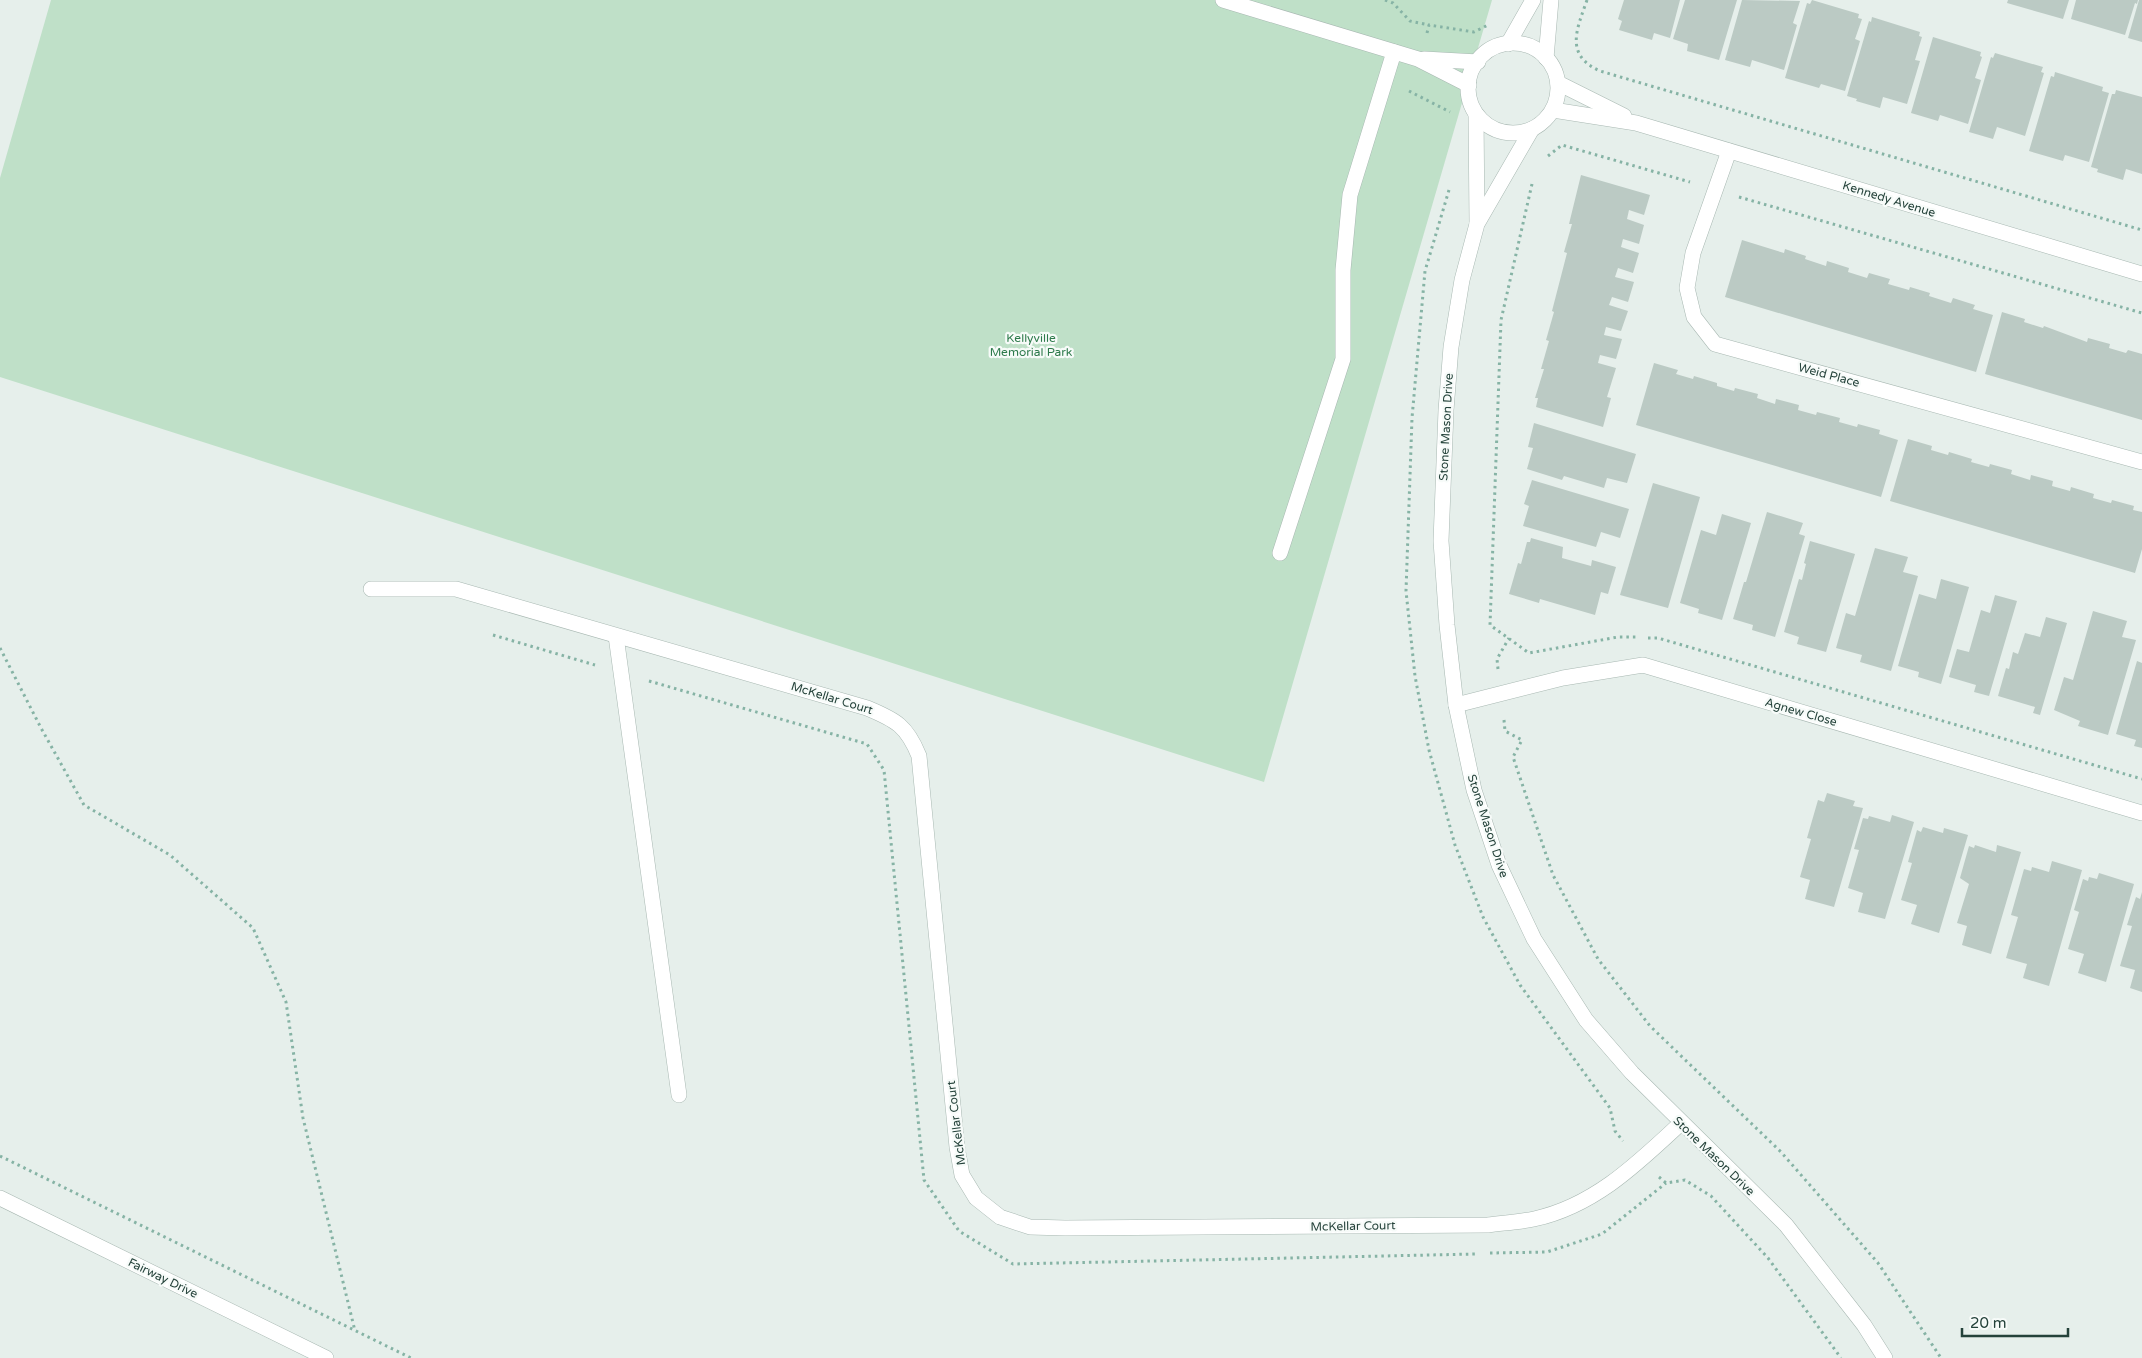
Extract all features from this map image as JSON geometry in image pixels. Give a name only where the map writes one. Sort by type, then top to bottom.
[{"type":"street","points":[[1223,0],[1418,59],[1469,85]]},
{"type":"street","points":[[1508,44],[1533,0]]},
{"type":"street","points":[[1546,58],[1551,0]]},
{"type":"street","points":[[1508,44],[1521,44],[1535,49],[1546,58],[1554,69],[1558,83],[1558,97],[1553,110],[1544,121],[1532,129],[1517,133],[1502,132],[1488,125],[1476,114],[1470,100],[1469,85],[1472,70],[1481,57],[1494,48],[1508,44]]},
{"type":"street","points":[[1280,553],[1343,359],[1343,270],[1350,195],[1394,52]]},
{"type":"street","points":[[1418,59],[1478,62]]},
{"type":"street","name":"Kennedy Avenue","points":[[1558,83],[1636,123]]},
{"type":"street","name":"Kennedy Avenue","points":[[1553,110],[1636,123],[2142,274]]},
{"type":"street","name":"Stone Mason Drive","points":[[1476,114],[1477,224]]},
{"type":"street","name":"Stone Mason Drive","points":[[1532,129],[1477,224],[1462,280],[1454,328],[1446,410],[1441,541],[1447,625],[1456,705],[1474,790],[1499,865],[1534,939],[1586,1020],[1632,1073],[1786,1225],[1864,1325],[1885,1358]]},
{"type":"street","name":"Weid Place","points":[[1728,151],[1693,253],[1687,288],[1694,317],[1715,344],[2142,462]]},
{"type":"street","name":"McKellar Court","points":[[371,589],[456,589],[867,708],[885,715],[900,724],[912,737],[919,756],[957,1147],[962,1175],[976,1198],[1000,1217],[1030,1228],[1488,1225],[1534,1219],[1576,1206],[1610,1186],[1681,1123]]},
{"type":"street","points":[[616,636],[679,1095]]},
{"type":"street","name":"Agnew Close","points":[[1456,705],[1563,678],[1643,665],[2142,813]]},
{"type":"street","name":"Fairway Drive","points":[[0,1198],[326,1358]]},
{"type":"path","points":[[1385,0],[1393,3],[1410,21],[1429,25]]},
{"type":"path","points":[[1587,0],[1578,28],[1576,41],[1578,56],[1588,66],[1600,71],[2142,230]]},
{"type":"path","points":[[1543,160],[1562,145],[2142,313]]},
{"type":"path","points":[[1534,176],[1501,320],[1490,624],[1529,653],[1618,637],[1658,638],[2142,779]]},
{"type":"path","points":[[493,635],[867,744],[884,770],[924,1180],[959,1231],[1013,1264],[1477,1254]]},
{"type":"path","points":[[1509,638],[1497,659],[1505,731],[1522,740],[1513,757],[1553,875],[1598,959],[1650,1026],[1781,1152],[1878,1263],[1941,1358]]},
{"type":"path","points":[[0,648],[41,728],[84,805],[170,855],[253,928],[286,1002],[303,1118],[355,1331]]},
{"type":"path","points":[[0,1156],[411,1358]]},
{"type":"path","points":[[1487,1254],[1546,1252],[1602,1234],[1666,1183]]},
{"type":"green space","name":"Kellyville Memorial Park","points":[[51,0],[1492,0],[1264,782],[0,377],[0,178]]},
{"type":"building","points":[[1624,0],[1680,0],[1670,38],[1654,33],[1652,40],[1619,30],[1622,21],[1618,19]]},
{"type":"building","points":[[1685,0],[1737,0],[1719,60],[1687,51],[1688,44],[1673,39]]},
{"type":"building","points":[[1742,0],[1800,1],[1793,23],[1797,25],[1784,70],[1752,60],[1750,67],[1725,60]]},
{"type":"building","points":[[1812,0],[1859,14],[1858,18],[1862,19],[1855,39],[1860,41],[1845,91],[1821,84],[1819,88],[1785,78],[1807,3],[1810,4]]},
{"type":"building","points":[[2008,0],[2069,0],[2063,19],[2007,3]]},
{"type":"building","points":[[2076,0],[2138,0],[2137,4],[2135,3],[2125,35],[2071,19]]},
{"type":"building","points":[[2139,0],[2142,0],[2142,42],[2128,38]]},
{"type":"building","points":[[1872,17],[1920,32],[1919,36],[1922,37],[1915,60],[1920,61],[1907,104],[1883,97],[1880,108],[1856,101],[1857,99],[1847,96],[1869,21],[1871,22]]},
{"type":"building","points":[[1933,37],[1981,52],[1980,56],[1982,57],[1975,78],[1981,80],[1968,124],[1940,115],[1938,121],[1911,113]]},
{"type":"building","points":[[1995,53],[2043,67],[2041,72],[2044,73],[2025,136],[1997,127],[1993,139],[1969,132],[1991,57],[1993,58]]},
{"type":"building","points":[[2055,72],[2103,87],[2102,91],[2109,93],[2089,162],[2065,155],[2063,161],[2029,151],[2051,76],[2054,77]]},
{"type":"building","points":[[2116,90],[2142,97],[2142,174],[2126,169],[2123,180],[2097,172],[2098,169],[2091,167],[2112,94],[2115,94]]},
{"type":"building","points":[[1581,175],[1650,195],[1644,215],[1629,210],[1627,219],[1644,225],[1639,244],[1623,239],[1621,247],[1639,253],[1633,273],[1618,268],[1615,277],[1634,282],[1628,302],[1612,297],[1609,305],[1628,311],[1621,331],[1606,327],[1604,335],[1622,339],[1616,359],[1600,355],[1598,363],[1616,368],[1607,397],[1611,398],[1603,427],[1536,407],[1538,398],[1535,398],[1544,369],[1541,369],[1549,341],[1546,340],[1567,253],[1564,252],[1572,224],[1569,224]]},
{"type":"building","points":[[1742,240],[1784,253],[1785,249],[1806,256],[1805,259],[1826,266],[1827,261],[1849,268],[1848,272],[1867,278],[1869,273],[1890,279],[1888,284],[1909,290],[1910,287],[1930,293],[1929,296],[1951,303],[1953,298],[1975,305],[1973,309],[1993,315],[1976,372],[1725,297]]},
{"type":"building","points":[[2002,312],[2025,319],[2024,322],[2043,328],[2044,326],[2087,342],[2088,338],[2110,344],[2109,348],[2126,353],[2128,350],[2142,354],[2142,420],[1985,374]]},
{"type":"building","points":[[1654,363],[1678,370],[1676,374],[1693,379],[1694,376],[1717,383],[1717,386],[1734,391],[1735,388],[1758,394],[1757,398],[1775,404],[1776,399],[1799,405],[1798,410],[1816,415],[1817,412],[1840,418],[1839,422],[1857,427],[1858,424],[1880,430],[1879,434],[1898,440],[1881,497],[1636,425]]},
{"type":"building","points":[[1534,423],[1636,454],[1627,483],[1607,478],[1604,488],[1564,476],[1562,480],[1527,469],[1533,448],[1528,447]]},
{"type":"building","points":[[1908,439],[1932,446],[1931,450],[1948,455],[1949,452],[1972,459],[1971,462],[1989,467],[1990,464],[2012,470],[2011,474],[2030,480],[2031,475],[2053,481],[2052,486],[2070,491],[2071,487],[2094,494],[2093,498],[2111,503],[2112,500],[2134,506],[2133,510],[2142,512],[2142,549],[2135,573],[1890,501]]},
{"type":"building","points":[[1532,480],[1629,509],[1620,538],[1601,532],[1596,547],[1523,526],[1529,506],[1524,504]]},
{"type":"building","points":[[1653,483],[1700,497],[1668,608],[1620,595]]},
{"type":"building","points":[[1767,512],[1803,523],[1799,534],[1805,536],[1775,637],[1752,630],[1753,625],[1733,619]]},
{"type":"building","points":[[1722,514],[1751,523],[1722,620],[1698,613],[1699,609],[1680,603],[1701,530],[1716,535]]},
{"type":"building","points":[[1531,538],[1563,547],[1562,558],[1591,566],[1592,560],[1616,567],[1608,594],[1601,592],[1595,615],[1540,599],[1539,603],[1509,594],[1518,563],[1521,564],[1527,542],[1530,542]]},
{"type":"building","points":[[1810,541],[1855,554],[1826,652],[1797,644],[1799,637],[1784,632],[1799,579],[1802,580]]},
{"type":"building","points":[[1875,548],[1908,557],[1903,572],[1918,576],[1891,671],[1860,662],[1862,655],[1836,648],[1846,613],[1855,616]]},
{"type":"building","points":[[1941,579],[1969,587],[1941,684],[1918,677],[1919,672],[1898,666],[1919,594],[1936,599]]},
{"type":"building","points":[[1995,595],[2017,601],[1989,696],[1974,692],[1976,685],[1949,677],[1957,649],[1969,652],[1981,610],[1990,613]]},
{"type":"building","points":[[2093,611],[2127,621],[2122,637],[2136,640],[2108,735],[2078,726],[2080,721],[2054,710],[2064,677],[2073,680]]},
{"type":"building","points":[[2046,617],[2067,623],[2040,715],[2033,713],[2035,707],[1998,696],[2006,668],[2009,669],[2013,652],[2018,654],[2025,633],[2040,637]]},
{"type":"building","points":[[2137,661],[2142,663],[2142,748],[2134,746],[2136,740],[2116,734]]},
{"type":"building","points":[[1827,793],[1855,801],[1853,806],[1863,808],[1834,907],[1805,899],[1810,880],[1800,877],[1811,839],[1807,838],[1818,800],[1824,802]]},
{"type":"building","points":[[1892,815],[1914,822],[1885,919],[1858,912],[1863,893],[1848,888],[1859,850],[1854,849],[1863,818],[1868,819],[1869,816],[1890,822]]},
{"type":"building","points":[[1923,827],[1943,833],[1944,828],[1968,835],[1939,933],[1911,924],[1917,905],[1901,900],[1912,863],[1908,862],[1917,830],[1921,832]]},
{"type":"building","points":[[1975,845],[1996,852],[1997,845],[2021,852],[1991,954],[1962,945],[1967,926],[1957,923],[1969,884],[1960,878],[1969,846],[1974,848]]},
{"type":"building","points":[[2052,861],[2082,870],[2049,986],[2023,978],[2027,964],[2006,958],[2018,917],[2011,915],[2024,869],[2031,871],[2032,867],[2049,872]]},
{"type":"building","points":[[2099,873],[2134,884],[2106,982],[2078,973],[2084,954],[2068,949],[2079,912],[2074,910],[2083,879],[2088,881],[2089,877],[2097,879]]},
{"type":"building","points":[[2142,892],[2142,992],[2130,988],[2135,970],[2120,966],[2132,926],[2127,925],[2136,897],[2140,899]]}]
